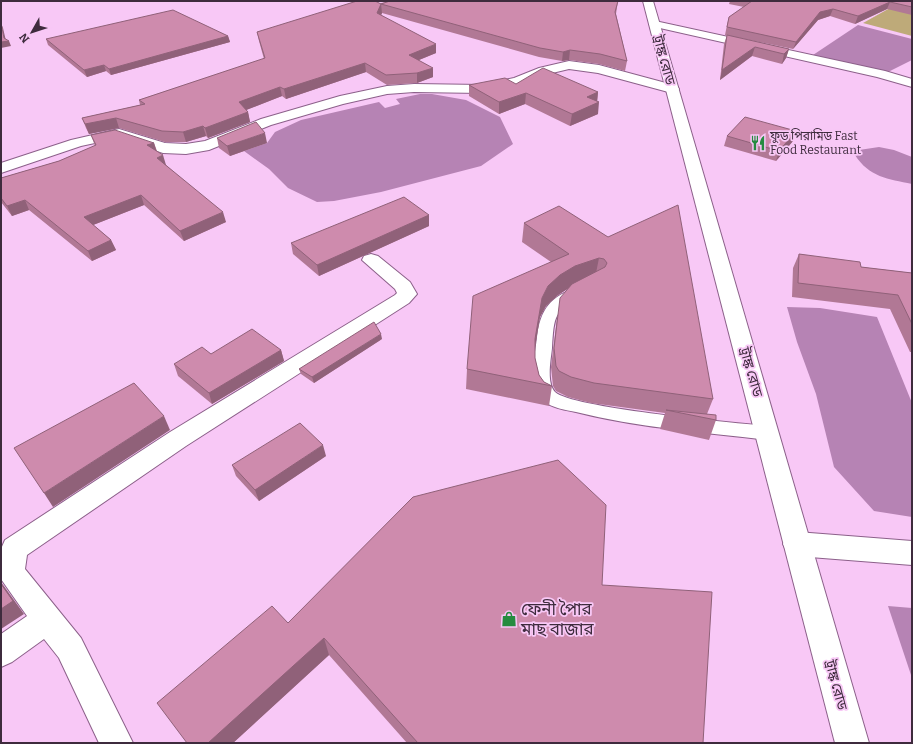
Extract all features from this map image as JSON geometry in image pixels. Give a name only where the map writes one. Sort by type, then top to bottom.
[{"type":"street","name":"ট্রাঙ্ক রোড","points":[[648,1],[852,743]]},
{"type":"street","points":[[655,24],[880,74],[912,83]]},
{"type":"street","points":[[1,168],[76,143],[119,133],[172,150],[194,148],[209,145],[266,122],[340,100],[387,90],[414,88],[443,88],[457,90],[482,89],[518,81],[544,71],[569,65],[612,72],[672,89]]},
{"type":"street","points":[[116,743],[70,648],[12,573],[11,564],[15,548],[178,439],[402,299],[407,294],[403,286],[371,260]]},
{"type":"street","points":[[797,544],[912,553]]},
{"type":"street","points":[[1,652],[47,619]]},
{"type":"lane","points":[[588,286],[568,297],[551,311],[545,337],[542,383],[550,398],[562,403],[594,411],[768,433]]},
{"type":"shaded area","points":[[890,8],[912,14],[912,36],[863,23]]},
{"type":"shaded area","points":[[858,25],[912,39],[912,60],[886,73],[813,55]]},
{"type":"shaded area","points":[[420,94],[432,94],[466,100],[500,117],[513,144],[481,166],[381,192],[334,201],[317,202],[288,188],[269,169],[244,151],[267,143],[275,132],[301,120],[379,102],[385,108],[400,104],[396,99]]},
{"type":"shaded area","points":[[879,147],[894,150],[912,157],[912,184],[873,173],[860,162],[855,155],[859,150]]},
{"type":"shaded area","points":[[787,307],[820,308],[877,317],[912,403],[912,517],[874,511],[834,467],[816,394],[797,342]]},
{"type":"shaded area","points":[[888,606],[912,608],[912,678]]},
{"type":"building","points":[[357,1],[375,1],[381,4],[377,13],[436,44],[409,55],[433,68],[417,73],[386,75],[365,63],[284,89],[280,87],[239,102],[248,112],[205,128],[203,126],[183,132],[162,131],[116,118],[85,124],[82,118],[145,104],[139,100],[265,58],[257,32]]},
{"type":"building","points":[[390,1],[618,1],[615,12],[627,61],[600,54],[570,50],[563,52],[540,48],[381,4]]},
{"type":"building","points":[[752,1],[912,1],[912,7],[890,2],[858,16],[833,9],[820,12],[796,42],[727,27],[729,17]]},
{"type":"building","points":[[173,10],[228,36],[109,69],[104,65],[84,70],[46,39]]},
{"type":"building","points":[[1,23],[4,38],[9,41],[1,42]]},
{"type":"building","points":[[727,35],[789,49],[784,54],[755,47],[722,70]]},
{"type":"building","points":[[543,68],[598,92],[587,97],[599,102],[572,114],[526,93],[499,102],[469,85],[505,78],[516,84]]},
{"type":"building","points":[[745,117],[796,131],[779,151],[727,136]]},
{"type":"building","points":[[256,122],[265,133],[227,146],[217,138]]},
{"type":"building","points":[[115,130],[154,143],[147,145],[163,155],[157,158],[223,212],[180,231],[141,195],[84,217],[111,240],[88,251],[25,200],[7,206],[1,198],[1,178],[59,161],[96,145],[91,135]]},
{"type":"building","points":[[404,197],[429,215],[317,265],[291,243]]},
{"type":"building","points":[[678,205],[713,399],[594,383],[571,377],[559,371],[556,366],[554,348],[560,298],[572,284],[605,267],[607,263],[604,259],[599,258],[575,266],[560,275],[548,286],[542,298],[535,339],[535,358],[539,375],[544,382],[552,386],[467,369],[473,296],[569,254],[524,223],[559,206],[608,237]]},
{"type":"building","points":[[799,254],[860,262],[861,267],[912,273],[912,324],[898,295],[798,283]]},
{"type":"building","points":[[374,322],[381,334],[312,377],[299,369]]},
{"type":"building","points":[[252,329],[281,350],[209,393],[174,364],[202,347],[211,354]]},
{"type":"building","points":[[134,383],[164,416],[44,493],[14,448]]},
{"type":"building","points":[[666,410],[716,415],[716,420]]},
{"type":"building","points":[[300,423],[323,445],[255,490],[232,465]]},
{"type":"building","name":"ফেনী পৈার মাছ বাজার","points":[[558,460],[606,505],[602,585],[712,592],[703,743],[418,743],[324,638],[208,743],[187,743],[157,703],[272,606],[288,623],[413,497]]},
{"type":"building","points":[[1,584],[13,601],[1,609]]},
{"type":"place","name":"ফুড পিরামিড Fast Food Restaurant","points":[[758,143]]},
{"type":"place","name":"ফেনী পৈার মাছ বাজার","points":[[509,619]]}]
